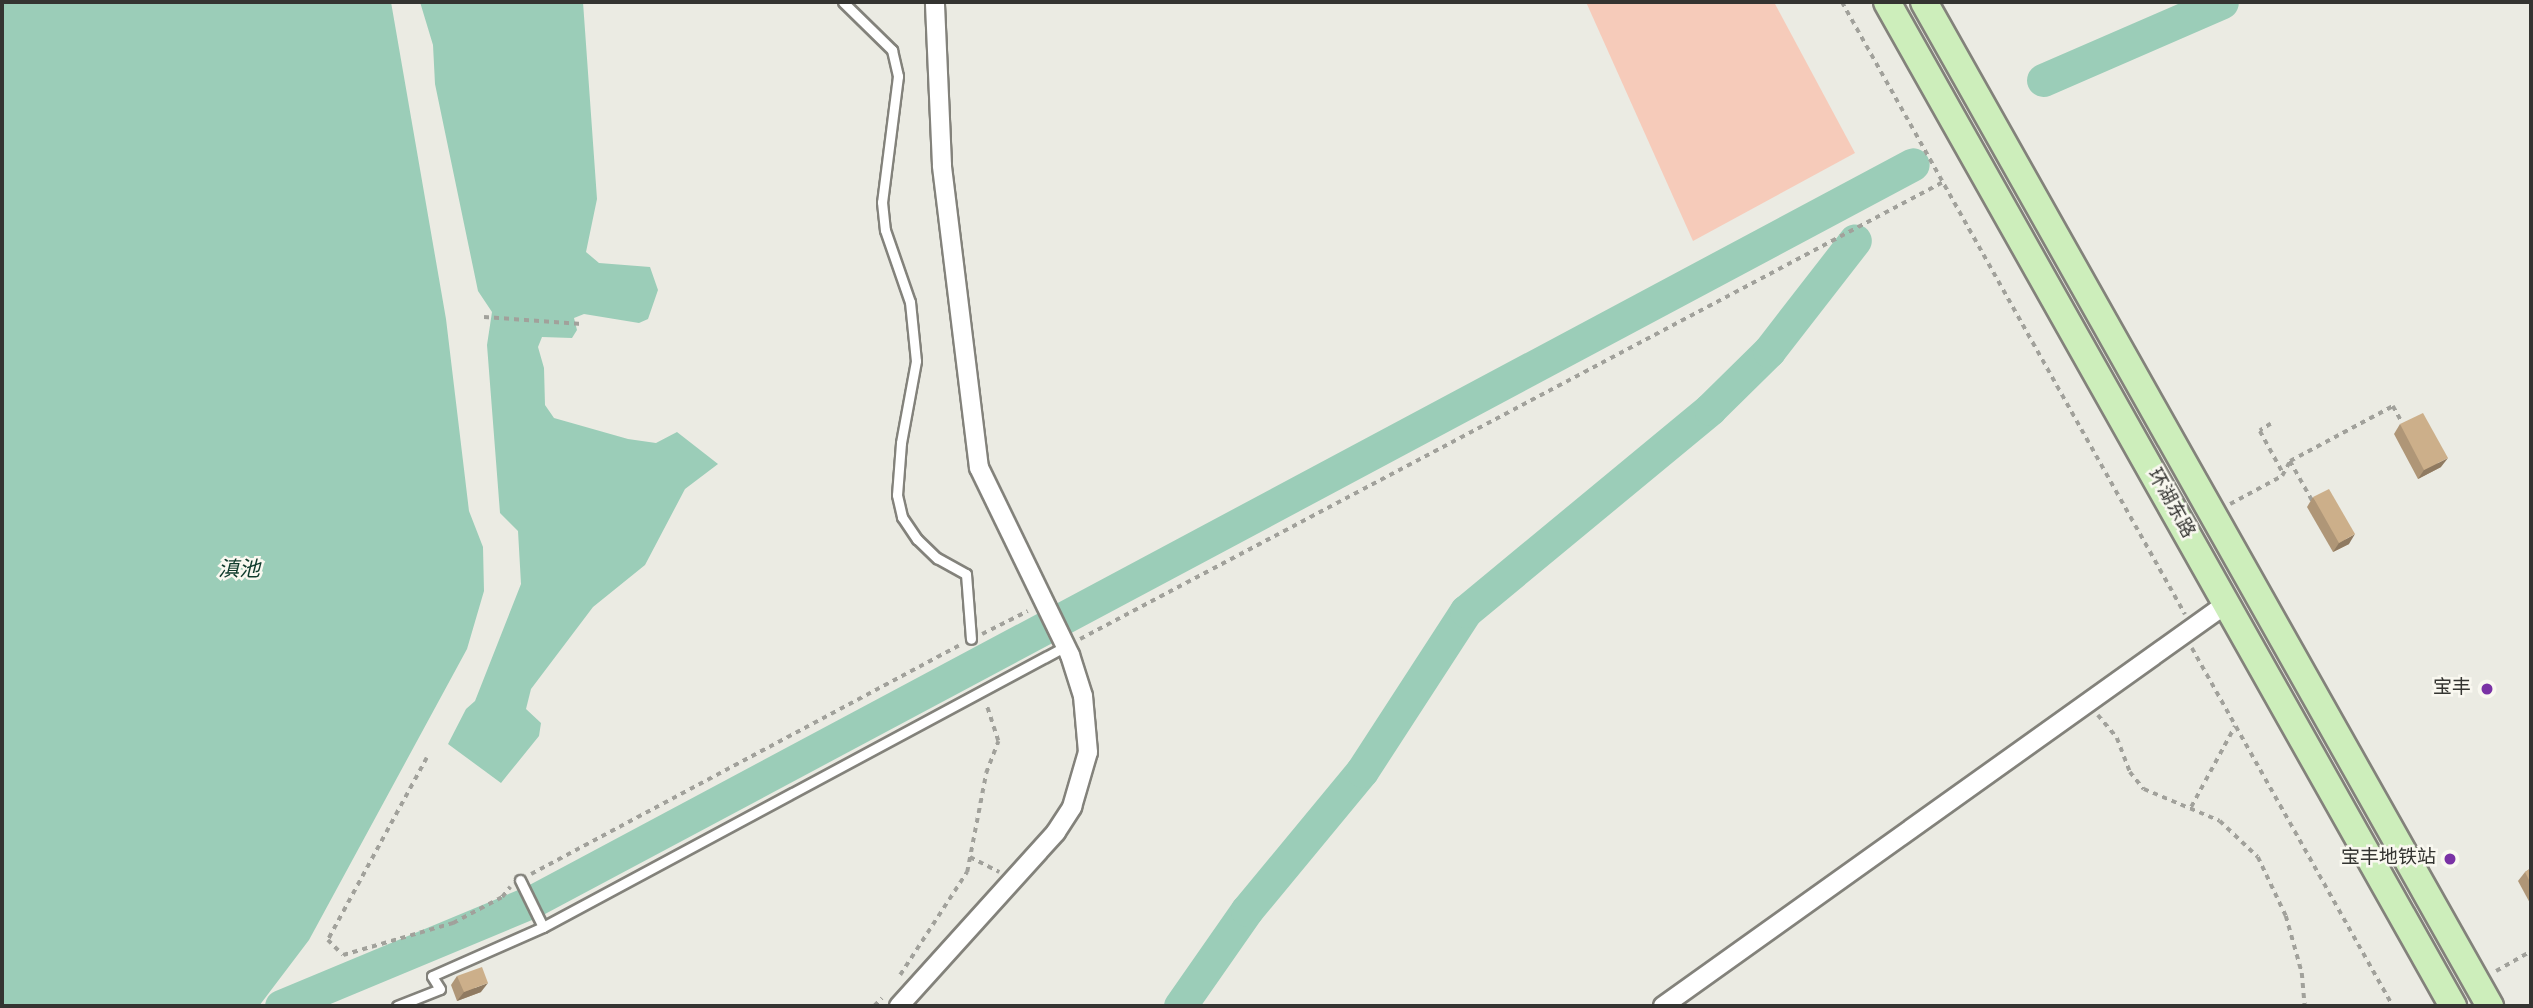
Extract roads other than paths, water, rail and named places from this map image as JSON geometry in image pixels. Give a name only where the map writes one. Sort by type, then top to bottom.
[{"type":"main road","name":"环湖东路","points":[[1887,2],[2453,1006]]},
{"type":"main road","name":"环湖东路","points":[[1924,2],[2490,1006]]},
{"type":"street","points":[[893,1000],[1011,882],[1056,832],[1083,781],[1087,726],[1063,640],[979,468],[942,166],[935,2]]},
{"type":"street","points":[[1663,1006],[2226,604]]},
{"type":"lane","points":[[843,2],[892,50],[898,76],[882,202],[885,230],[910,302],[916,361],[901,443],[897,495],[902,517],[917,539],[937,558],[966,574],[971,639]]},
{"type":"lane","points":[[397,1006],[440,989],[432,975],[541,924],[982,691],[1063,640]]},
{"type":"lane","points":[[520,880],[541,924]]},
{"type":"water","name":"滇池","points":[[2,2],[391,2],[446,319],[469,511],[483,547],[484,591],[467,649],[309,940],[259,1006],[2,1006]]},
{"type":"water","points":[[420,2],[583,2],[597,199],[586,252],[599,263],[650,267],[658,290],[648,319],[639,323],[584,314],[574,318],[577,330],[572,338],[542,337],[538,347],[544,368],[545,405],[554,418],[628,439],[656,443],[677,432],[718,464],[685,489],[645,565],[593,607],[531,689],[526,709],[541,723],[539,736],[501,783],[448,744],[466,709],[475,701],[521,584],[518,531],[500,513],[487,345],[492,312],[478,291],[435,84],[433,45]]},
{"type":"waterway","points":[[2043,80],[2222,2]]},
{"type":"waterway","points":[[281,1006],[533,901],[1913,164]]},
{"type":"waterway","points":[[1180,1006],[1247,910],[1362,771],[1466,611],[1710,409],[1769,351],[1855,240]]},
{"type":"place","name":"宝丰","points":[[2487,689]]},
{"type":"place","name":"宝丰地铁站","points":[[2450,859]]}]
